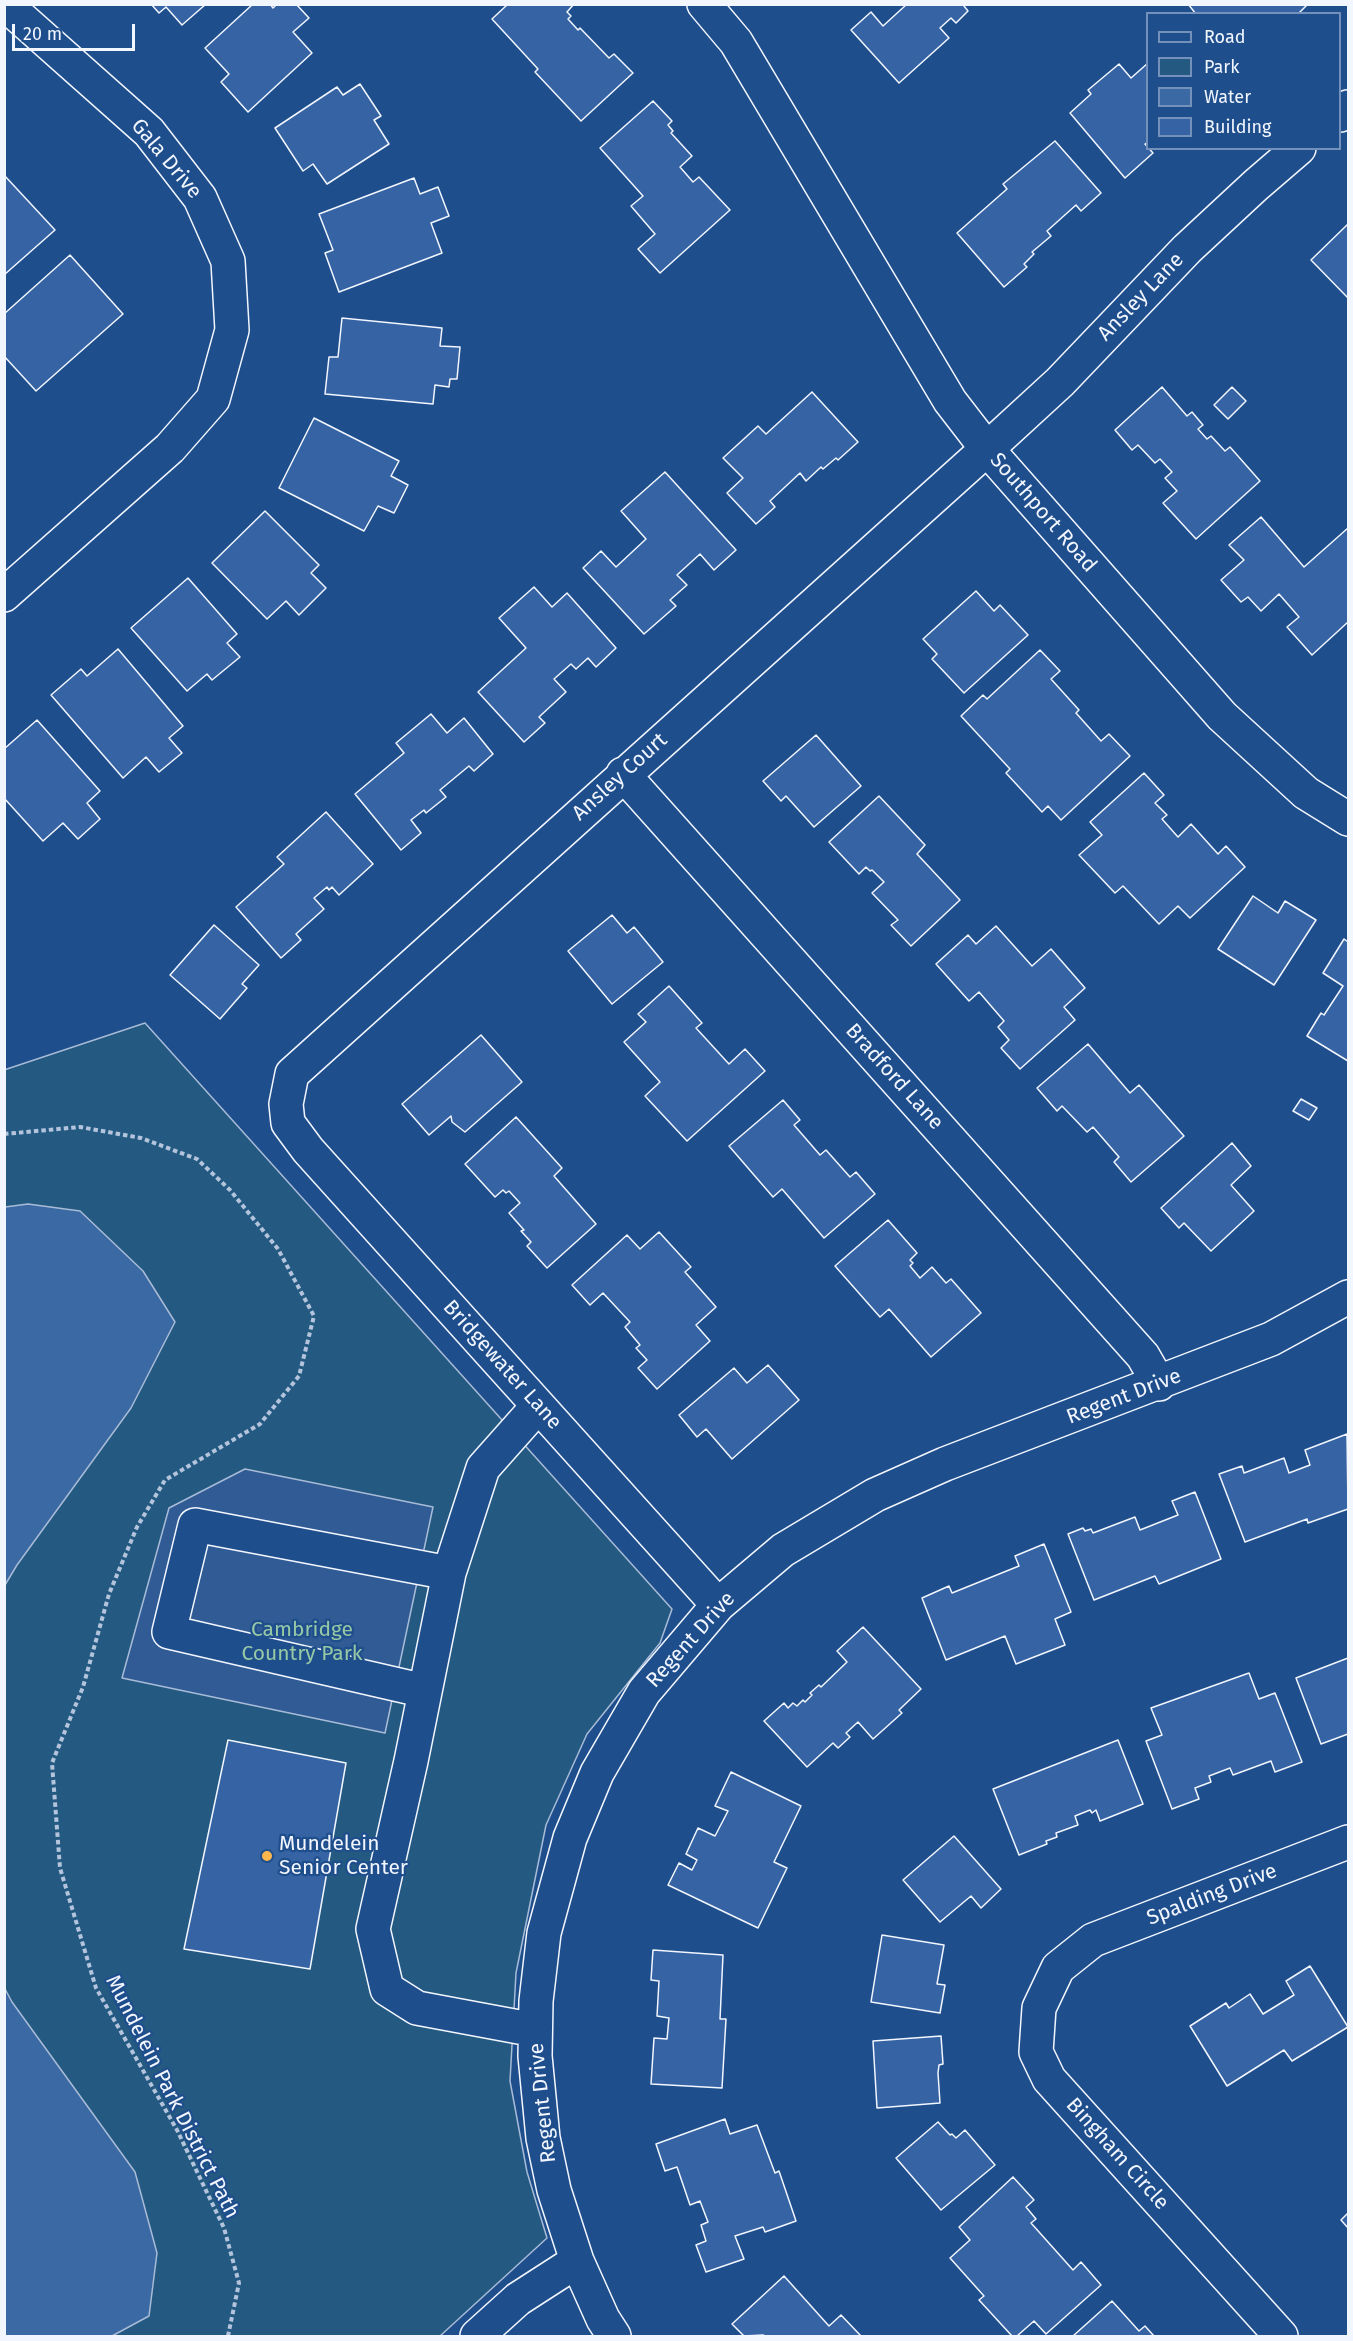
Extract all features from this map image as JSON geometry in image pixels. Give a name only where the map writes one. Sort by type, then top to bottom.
[{"type":"street","name":"Gala Drive","points":[[4,595],[170,448],[213,399],[232,330],[228,261],[200,198],[149,132],[5,4]]},
{"type":"street","name":"Southport Road","points":[[713,8],[803,153],[950,401],[987,449],[1222,716],[1306,793],[1348,819]]},
{"type":"street","name":"Ansley Lane","points":[[987,449],[1060,382],[1187,249],[1256,184],[1297,150]]},
{"type":"street","name":"Ansley Court","points":[[288,1123],[286,1104],[292,1074],[987,449]]},
{"type":"street","name":"Bradford Lane","points":[[623,774],[1143,1356],[1159,1384]]},
{"type":"street","name":"Bridgewater Lane","points":[[288,1123],[316,1159],[718,1605]]},
{"type":"street","name":"Regent Drive","points":[[614,2337],[603,2319],[577,2261],[558,2205],[543,2138],[535,2056],[536,2001],[544,1933],[570,1838],[597,1773],[644,1692],[718,1605],[783,1550],[875,1495],[945,1464],[1159,1384],[1271,1339],[1348,1297]]},
{"type":"street","points":[[535,2030],[417,2008],[387,1989],[373,1929],[449,1574],[483,1468],[538,1406]]},
{"type":"street","points":[[425,1691],[169,1632],[195,1525],[449,1574]]},
{"type":"street","name":"Spalding Drive","points":[[1078,1952],[1093,1941],[1348,1842]]},
{"type":"street","name":"Bingham Circle","points":[[1078,1952],[1058,1968],[1039,2008],[1036,2052],[1049,2079],[1281,2337]]},
{"type":"street","points":[[477,2337],[518,2300],[577,2261]]},
{"type":"path","name":"Mundelein Park District Path","points":[[4,1134],[80,1127],[141,1138],[197,1159],[230,1190],[278,1249],[314,1316],[299,1376],[260,1424],[165,1480],[137,1527],[109,1594],[83,1687],[52,1763],[60,1868],[96,1988],[177,2130],[224,2228],[239,2283],[228,2337]]},
{"type":"green space","name":"Cambridge Country Park","points":[[145,1023],[672,1609],[660,1643],[587,1734],[546,1825],[516,1973],[510,2081],[527,2172],[547,2238],[440,2336],[5,2336],[4,1070]]},
{"type":"shaded area","points":[[245,1469],[433,1507],[385,1733],[122,1678],[169,1508]]},
{"type":"water","points":[[28,1204],[80,1211],[143,1271],[175,1322],[131,1408],[17,1565],[5,1585],[5,1207]]},
{"type":"water","points":[[4,1987],[12,2002],[135,2172],[157,2253],[149,2316],[112,2336],[5,2336]]},
{"type":"building","points":[[151,4],[206,4],[182,25],[166,7],[159,13]]},
{"type":"building","points":[[253,4],[270,4],[273,8],[277,4],[296,4],[309,18],[293,32],[312,53],[248,112],[221,82],[229,74],[205,48]]},
{"type":"building","points":[[508,4],[574,4],[567,12],[571,16],[568,19],[609,58],[614,54],[633,73],[581,121],[535,72],[538,69],[492,19]]},
{"type":"building","points":[[907,4],[966,4],[964,6],[968,11],[956,23],[951,18],[940,28],[949,38],[899,83],[851,30],[871,12],[883,26]]},
{"type":"building","points":[[1188,4],[1308,4],[1300,12],[1194,12]]},
{"type":"building","points":[[1119,64],[1131,78],[1146,65],[1145,144],[1146,150],[1153,153],[1125,178],[1070,113],[1091,94],[1088,90]]},
{"type":"building","points":[[360,84],[381,116],[374,120],[389,144],[327,184],[313,164],[303,171],[275,128],[337,87],[343,95]]},
{"type":"building","points":[[653,101],[672,121],[668,125],[673,131],[671,133],[692,156],[680,167],[693,182],[699,177],[730,210],[660,273],[638,249],[655,234],[631,206],[643,196],[600,148]]},
{"type":"building","points":[[1055,141],[1101,193],[1081,211],[1076,205],[1047,231],[1051,236],[1032,252],[1034,254],[1024,264],[1027,267],[1004,287],[957,233],[1007,189],[1003,184]]},
{"type":"building","points":[[4,175],[55,230],[4,275]]},
{"type":"building","points":[[414,178],[420,194],[438,187],[449,216],[431,223],[442,253],[339,292],[325,253],[333,250],[319,214]]},
{"type":"building","points":[[1348,224],[1348,298],[1311,260]]},
{"type":"building","points":[[70,255],[123,314],[36,391],[4,356],[4,314]]},
{"type":"building","points":[[342,318],[442,328],[440,346],[460,347],[457,379],[450,379],[449,387],[435,385],[433,404],[325,394],[329,357],[338,357]]},
{"type":"building","points":[[1162,387],[1187,416],[1192,412],[1203,425],[1198,429],[1207,439],[1211,436],[1225,451],[1230,447],[1260,481],[1196,539],[1163,503],[1177,491],[1165,478],[1172,472],[1160,459],[1155,463],[1138,445],[1132,450],[1115,430]]},
{"type":"building","points":[[1232,387],[1246,401],[1228,419],[1214,405]]},
{"type":"building","points":[[812,392],[858,442],[838,460],[836,458],[823,469],[821,467],[806,481],[800,473],[770,501],[775,507],[756,524],[727,493],[743,478],[723,458],[758,426],[766,434]]},
{"type":"building","points":[[314,418],[399,461],[391,476],[408,485],[394,513],[378,506],[364,531],[279,488]]},
{"type":"building","points":[[665,472],[736,550],[714,570],[700,554],[677,575],[687,585],[670,600],[676,606],[644,634],[583,568],[601,551],[616,567],[646,539],[621,511]]},
{"type":"building","points":[[265,511],[319,565],[311,573],[326,588],[299,615],[286,601],[267,619],[212,563]]},
{"type":"building","points":[[1261,517],[1304,567],[1348,528],[1348,622],[1312,655],[1287,627],[1299,617],[1279,594],[1261,611],[1248,597],[1241,602],[1221,580],[1244,560],[1229,545]]},
{"type":"building","points":[[188,578],[237,634],[227,643],[240,657],[212,680],[207,674],[187,691],[131,628]]},
{"type":"building","points":[[534,587],[552,607],[567,593],[616,648],[596,667],[588,658],[576,669],[571,664],[554,679],[566,692],[539,717],[545,723],[524,742],[478,692],[526,648],[499,618]]},
{"type":"building","points":[[976,591],[994,611],[1000,605],[1028,635],[964,693],[932,659],[937,654],[923,639]]},
{"type":"building","points":[[118,649],[183,726],[169,738],[182,753],[159,772],[146,757],[123,778],[51,695],[81,669],[87,676]]},
{"type":"building","points":[[1040,650],[1060,671],[1051,679],[1079,710],[1076,713],[1101,741],[1109,734],[1130,756],[1061,820],[1048,806],[1042,812],[1006,773],[1010,769],[961,716],[983,695],[987,699]]},
{"type":"building","points":[[431,714],[447,733],[464,718],[493,754],[474,771],[469,766],[440,790],[446,797],[426,813],[424,810],[411,820],[421,833],[401,850],[355,794],[404,753],[396,743]]},
{"type":"building","points":[[37,720],[100,791],[87,803],[100,819],[78,839],[63,823],[43,841],[4,798],[4,749]]},
{"type":"building","points":[[816,735],[861,786],[814,827],[786,796],[781,801],[763,781]]},
{"type":"building","points":[[1144,773],[1164,795],[1155,803],[1167,815],[1162,819],[1178,837],[1191,824],[1218,854],[1226,846],[1245,867],[1190,918],[1178,906],[1159,924],[1123,886],[1115,893],[1079,855],[1102,835],[1090,822]]},
{"type":"building","points":[[879,796],[925,845],[917,854],[960,900],[911,946],[891,925],[898,920],[872,893],[884,882],[866,867],[859,874],[829,842]]},
{"type":"building","points":[[326,812],[373,864],[339,895],[332,887],[329,890],[327,887],[314,898],[324,909],[296,934],[301,940],[281,958],[236,907],[284,864],[277,857]]},
{"type":"building","points":[[1253,896],[1278,913],[1285,901],[1316,920],[1274,985],[1218,949]]},
{"type":"building","points":[[612,915],[627,933],[634,927],[663,962],[612,1004],[568,951]]},
{"type":"building","points":[[214,925],[259,965],[242,984],[247,988],[220,1019],[170,975]]},
{"type":"building","points":[[996,926],[1032,966],[1051,949],[1085,988],[1064,1007],[1075,1020],[1020,1069],[1001,1048],[1009,1040],[998,1027],[1004,1021],[979,992],[969,1001],[936,964],[968,935],[976,944]]},
{"type":"building","points":[[1344,939],[1348,942],[1348,1061],[1307,1036],[1321,1013],[1324,1015],[1343,986],[1323,973]]},
{"type":"building","points":[[669,986],[702,1023],[696,1028],[729,1064],[745,1049],[765,1071],[687,1141],[645,1096],[660,1082],[624,1042],[646,1022],[638,1014]]},
{"type":"building","points":[[481,1035],[522,1082],[465,1132],[452,1122],[451,1116],[429,1135],[402,1104]]},
{"type":"building","points":[[1088,1044],[1130,1093],[1139,1085],[1184,1136],[1131,1182],[1114,1162],[1119,1157],[1093,1127],[1087,1132],[1062,1106],[1057,1111],[1037,1088]]},
{"type":"building","points":[[1301,1099],[1317,1108],[1309,1120],[1293,1111]]},
{"type":"building","points":[[783,1100],[800,1120],[794,1125],[820,1155],[826,1150],[850,1177],[856,1172],[875,1194],[824,1238],[782,1189],[773,1197],[729,1146]]},
{"type":"building","points":[[516,1117],[562,1168],[554,1176],[596,1224],[547,1268],[527,1246],[531,1242],[509,1213],[520,1203],[509,1191],[506,1193],[503,1190],[495,1197],[465,1164]]},
{"type":"building","points":[[1232,1143],[1251,1166],[1231,1185],[1254,1211],[1211,1251],[1184,1223],[1179,1228],[1161,1208]]},
{"type":"building","points":[[888,1220],[917,1253],[910,1260],[913,1263],[910,1266],[920,1278],[932,1267],[946,1283],[951,1279],[981,1313],[931,1357],[889,1309],[880,1317],[835,1266]]},
{"type":"building","points":[[659,1232],[691,1267],[685,1272],[716,1307],[696,1325],[710,1341],[657,1389],[638,1368],[647,1360],[636,1348],[640,1345],[625,1327],[630,1322],[603,1293],[590,1305],[572,1285],[627,1235],[640,1249]]},
{"type":"building","points":[[768,1365],[799,1400],[732,1459],[706,1429],[697,1437],[679,1415],[734,1368],[747,1383]]},
{"type":"building","points":[[1347,1434],[1348,1509],[1308,1523],[1307,1519],[1245,1542],[1219,1474],[1242,1466],[1244,1473],[1284,1458],[1289,1473],[1310,1465],[1305,1450]]},
{"type":"building","points":[[1195,1492],[1221,1559],[1159,1584],[1155,1576],[1094,1600],[1068,1534],[1083,1528],[1085,1531],[1091,1529],[1093,1533],[1135,1517],[1140,1530],[1178,1515],[1172,1501]]},
{"type":"building","points":[[1044,1544],[1071,1612],[1055,1619],[1065,1645],[1016,1664],[1005,1636],[946,1660],[922,1598],[949,1586],[952,1593],[1019,1566],[1015,1556]]},
{"type":"building","points":[[863,1627],[921,1689],[899,1710],[902,1713],[873,1739],[858,1722],[846,1733],[850,1737],[838,1748],[833,1743],[807,1767],[764,1721],[784,1703],[788,1708],[793,1703],[797,1706],[803,1700],[805,1702],[812,1695],[810,1693],[819,1685],[821,1687],[847,1662],[837,1651]]},
{"type":"building","points":[[1348,1658],[1348,1734],[1321,1744],[1296,1678]]},
{"type":"building","points":[[1249,1673],[1259,1699],[1275,1693],[1302,1762],[1275,1772],[1271,1761],[1233,1775],[1230,1768],[1209,1776],[1211,1782],[1195,1788],[1199,1799],[1172,1809],[1146,1741],[1162,1735],[1151,1708]]},
{"type":"building","name":"Mundelein Senior Center","points":[[228,1740],[346,1763],[310,1969],[184,1949]]},
{"type":"building","points":[[1118,1740],[1143,1804],[1100,1821],[1096,1810],[1075,1816],[1078,1825],[1056,1833],[1057,1837],[1046,1841],[1047,1844],[1019,1855],[993,1789]]},
{"type":"building","points":[[731,1772],[801,1806],[774,1862],[787,1868],[758,1928],[668,1885],[679,1863],[692,1870],[697,1860],[686,1854],[698,1828],[715,1836],[728,1811],[715,1806]]},
{"type":"building","points":[[954,1836],[1001,1889],[981,1908],[971,1896],[940,1922],[903,1880]]},
{"type":"building","points":[[882,1935],[944,1945],[937,1984],[945,1985],[940,2013],[871,2002]]},
{"type":"building","points":[[653,1950],[723,1955],[720,2019],[726,2019],[722,2088],[651,2084],[654,2038],[667,2039],[669,2018],[657,2016],[659,1981],[651,1980]]},
{"type":"building","points":[[1310,1966],[1348,2027],[1292,2061],[1284,2050],[1227,2086],[1190,2026],[1226,2003],[1229,2008],[1250,1994],[1263,2014],[1294,1995],[1286,1981]]},
{"type":"building","points":[[941,2036],[943,2064],[939,2065],[938,2073],[940,2103],[877,2108],[873,2041]]},
{"type":"building","points":[[725,2119],[730,2134],[757,2125],[775,2173],[779,2171],[796,2221],[765,2232],[763,2227],[735,2236],[744,2259],[706,2272],[696,2245],[706,2241],[701,2225],[708,2222],[700,2201],[690,2205],[677,2167],[665,2171],[656,2144]]},
{"type":"building","points":[[938,2122],[956,2138],[965,2130],[995,2165],[941,2210],[896,2158]]},
{"type":"building","points":[[1013,2177],[1034,2200],[1026,2207],[1036,2219],[1031,2223],[1073,2270],[1081,2262],[1101,2285],[1046,2334],[1034,2321],[1017,2336],[1012,2336],[979,2300],[984,2296],[950,2258],[970,2240],[959,2227]]},
{"type":"building","points":[[1348,2213],[1348,2228],[1341,2220]]},
{"type":"building","points":[[784,2276],[829,2326],[841,2315],[861,2336],[744,2336],[732,2324]]},
{"type":"building","points":[[1112,2301],[1139,2331],[1145,2326],[1154,2336],[1073,2336]]},
{"type":"place","name":"Mundelein Senior Center","points":[[267,1856]]}]
